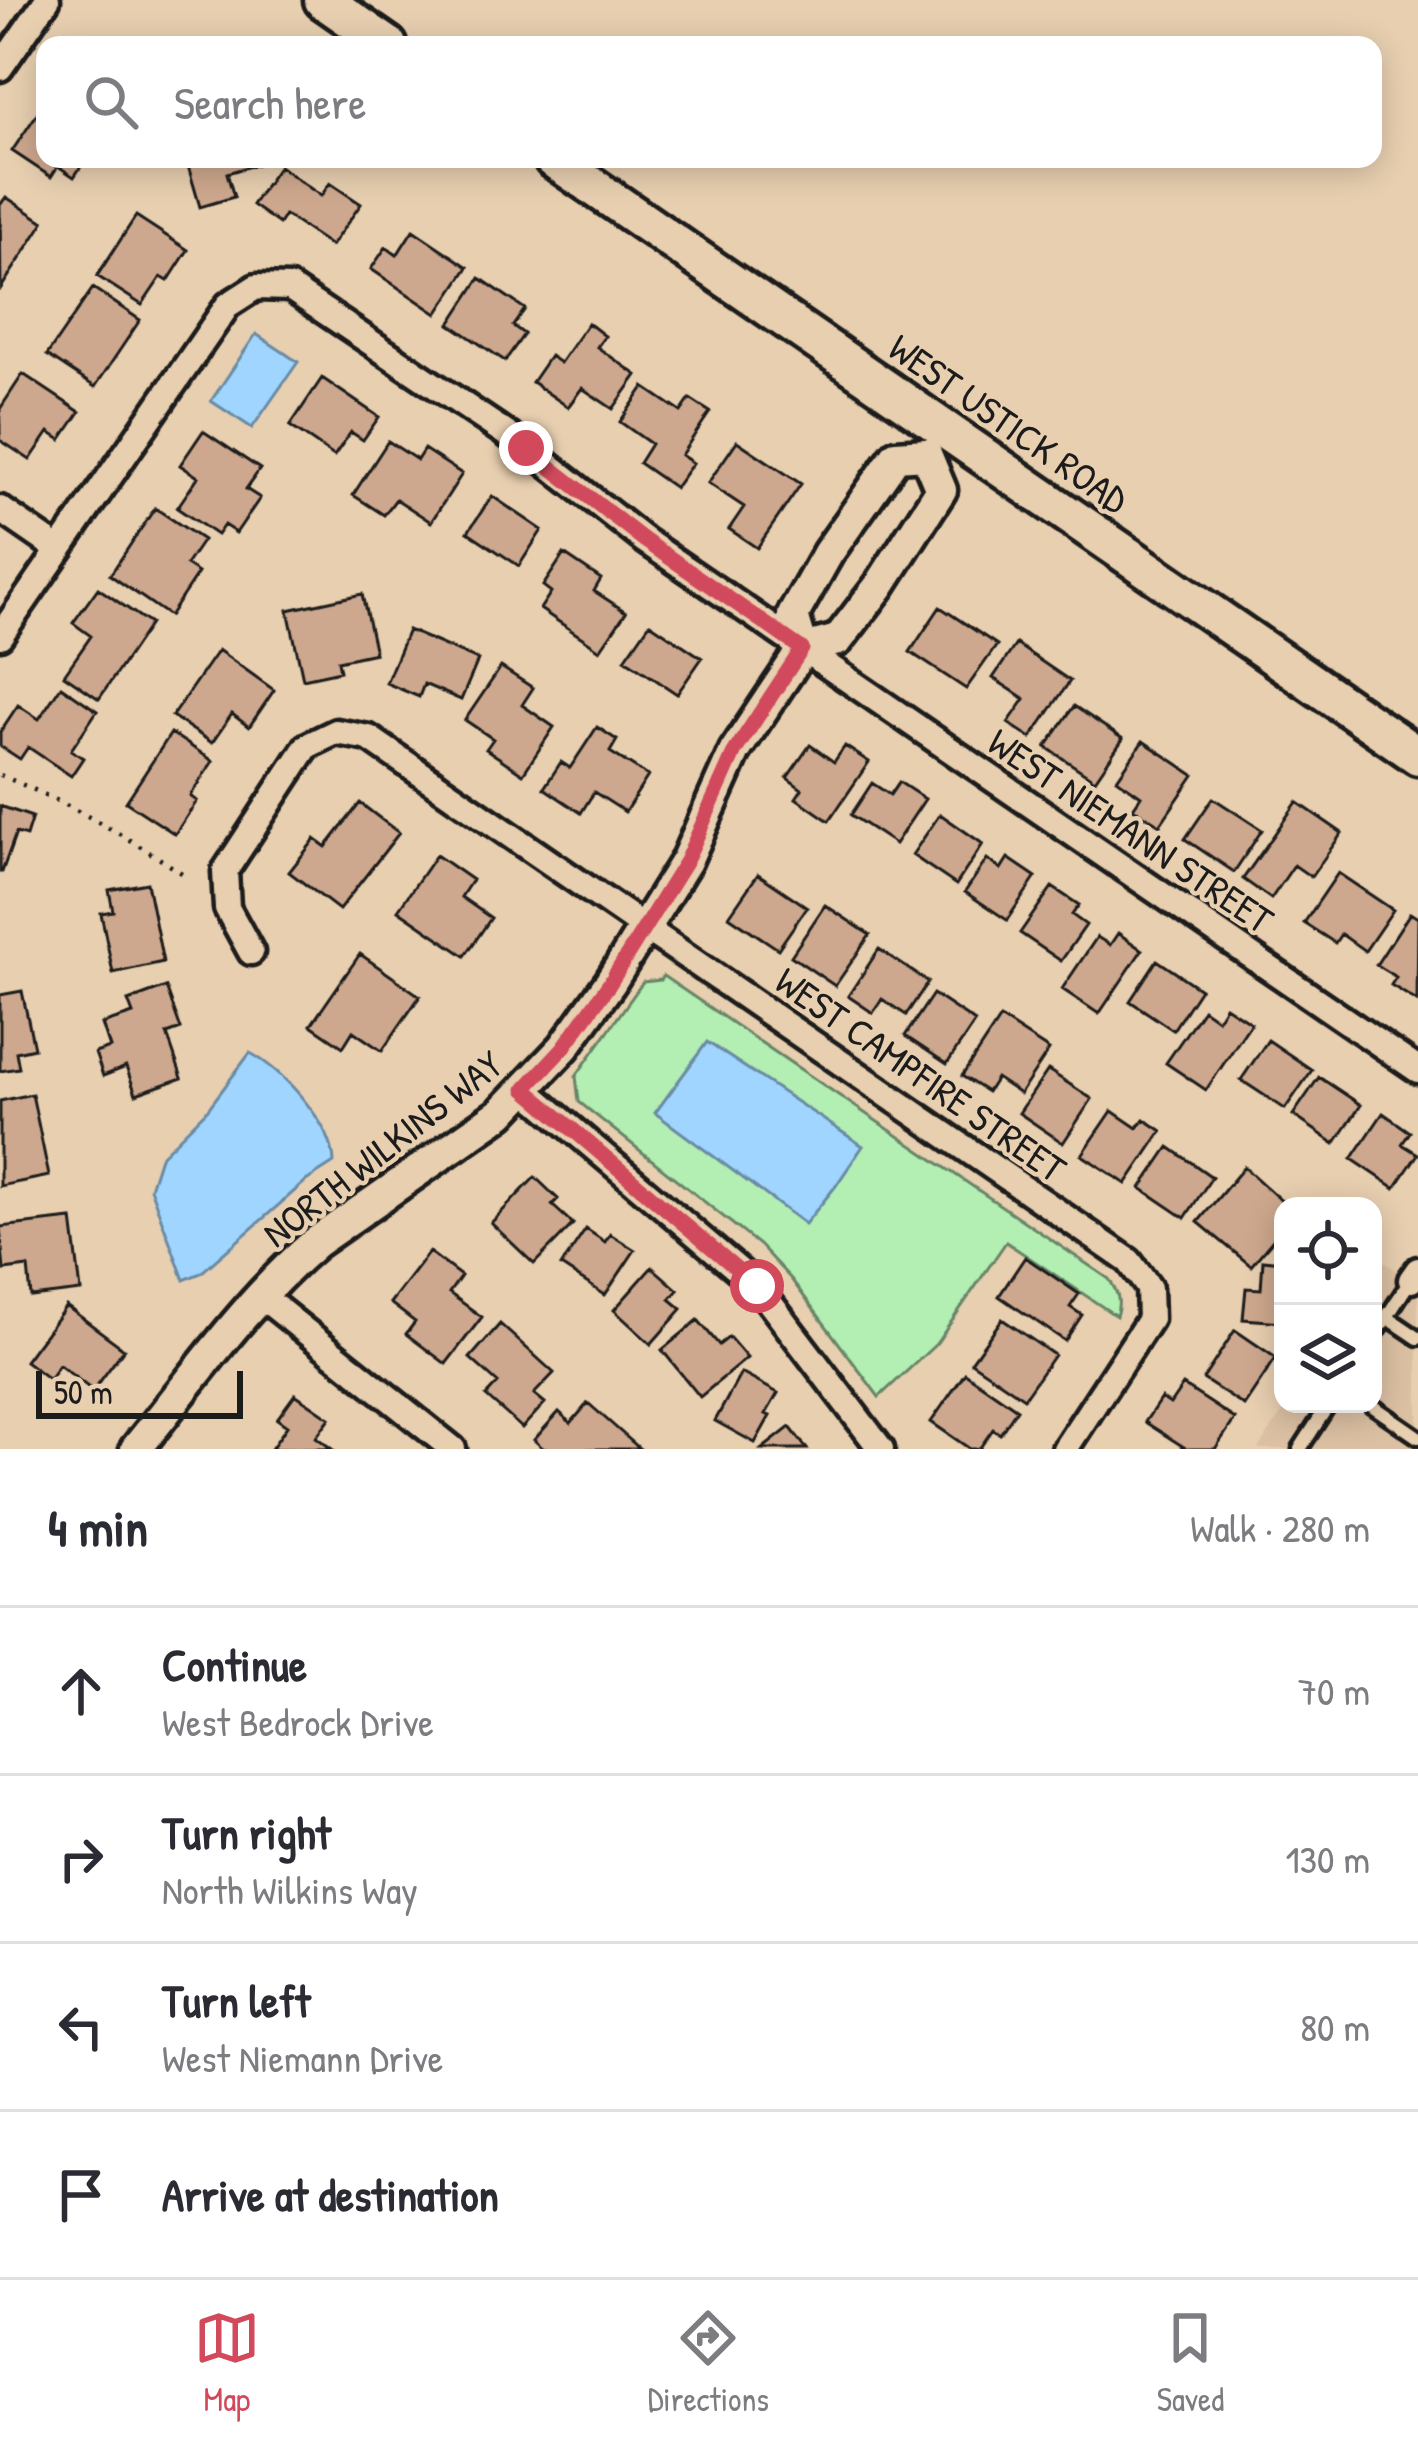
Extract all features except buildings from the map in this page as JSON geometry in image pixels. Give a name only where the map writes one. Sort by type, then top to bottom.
[{"type":"main road","points":[[323,0],[375,36]]},
{"type":"main road","name":"WEST USTICK ROAD","points":[[565,168],[934,441],[1418,756]]},
{"type":"street","points":[[0,68],[47,0]]},
{"type":"street","name":"WEST NIEMANN STREET","points":[[58,549],[228,305],[256,286],[290,288],[526,448],[644,540],[1418,1070]]},
{"type":"street","points":[[802,649],[793,615],[828,553],[896,456],[934,441]]},
{"type":"street","name":"NORTH WILKINS WAY","points":[[136,1449],[260,1295],[314,1243],[501,1113],[564,1047],[686,861],[735,751],[802,649],[838,640],[929,511],[941,490],[934,441]]},
{"type":"street","points":[[0,509],[58,549],[0,636]]},
{"type":"street","name":"WEST CAMPFIRE STREET","points":[[250,952],[227,908],[225,871],[307,746],[336,732],[369,738],[1129,1261],[1149,1288],[1150,1319],[1065,1449]]},
{"type":"street","points":[[525,1089],[757,1286],[881,1449]]},
{"type":"street","points":[[260,1295],[453,1449]]},
{"type":"lane","points":[[1382,1324],[1415,1275]]},
{"type":"lane","points":[[1387,1317],[1418,1338]]},
{"type":"lane","points":[[1382,1412],[1418,1437]]},
{"type":"lane","points":[[1300,1449],[1323,1413]]},
{"type":"path","points":[[0,775],[122,833],[189,878]]},
{"type":"shaded area","points":[[1382,1265],[1418,1285],[1418,1449],[1258,1449],[1282,1413],[1382,1413]]},
{"type":"green space","points":[[663,976],[1109,1279],[1118,1297],[1116,1316],[1006,1242],[936,1344],[879,1397],[791,1279],[759,1245],[579,1102],[576,1076],[643,982]]},
{"type":"water","points":[[256,334],[298,362],[252,428],[211,401]]},
{"type":"water","points":[[707,1042],[863,1146],[805,1224],[655,1113]]},
{"type":"water","points":[[250,1053],[304,1100],[325,1132],[334,1163],[306,1181],[201,1273],[184,1280],[150,1188],[160,1157],[208,1109]]},
{"type":"route","points":[[526,448],[644,540],[802,649],[735,751],[686,861],[610,983],[564,1047],[525,1089],[757,1286]]}]
